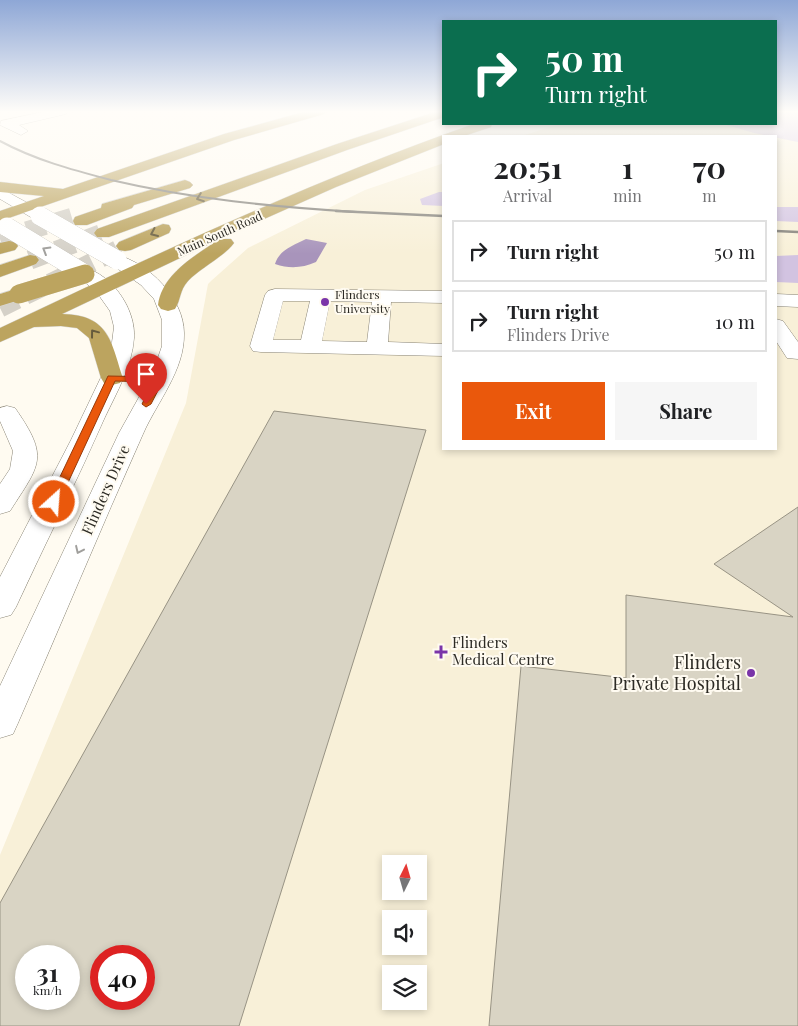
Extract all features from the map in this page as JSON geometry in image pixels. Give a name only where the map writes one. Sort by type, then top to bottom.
[{"type":"highway","points":[[2,222],[25,207],[166,159]]},
{"type":"highway","points":[[102,233],[309,159]]},
{"type":"highway","points":[[20,294],[62,289],[107,271],[319,159]]},
{"type":"highway","name":"Main South Road","points":[[5,333],[107,271],[394,159]]},
{"type":"highway","points":[[77,219],[189,183]]},
{"type":"highway","points":[[168,305],[167,297],[171,288],[210,253],[240,234],[334,183]]},
{"type":"highway","points":[[0,188],[43,192],[70,192]]},
{"type":"highway","points":[[0,271],[30,260]]},
{"type":"highway","points":[[0,300],[107,271]]},
{"type":"highway","points":[[107,271],[115,303]]},
{"type":"highway","points":[[5,333],[45,321],[67,320],[87,325],[135,379]]},
{"type":"street","name":"Flinders Drive","points":[[0,193],[40,216],[107,271]]},
{"type":"street","name":"Flinders Drive","points":[[0,606],[7,579],[63,483],[135,379],[174,342],[168,305],[160,290],[107,271],[2,222]]},
{"type":"street","points":[[442,297],[275,295],[260,346],[442,350]]},
{"type":"street","points":[[310,347],[321,296]]},
{"type":"street","points":[[377,348],[382,296]]},
{"type":"street","points":[[777,300],[798,301]]},
{"type":"street","name":"Flinders Drive","points":[[0,723],[132,431],[135,379],[122,346],[124,335],[123,322],[115,303]]},
{"type":"street","points":[[777,327],[790,352]]},
{"type":"street","points":[[0,505],[24,468],[27,457],[23,439],[7,413]]},
{"type":"shaded area","name":"Flinders Medical Centre","points":[[777,159],[798,159],[798,1026],[0,1026],[0,855],[186,403],[208,284],[248,248],[365,190],[442,164],[442,450],[777,450]]},
{"type":"shaded area","points":[[442,192],[442,206],[422,205],[420,199]]},
{"type":"shaded area","points":[[777,207],[798,207],[798,222],[777,221]]},
{"type":"shaded area","points":[[306,239],[327,243],[316,262],[296,267],[275,264],[283,252]]},
{"type":"shaded area","points":[[798,255],[798,283],[777,282],[777,256]]},
{"type":"building","points":[[274,411],[426,430],[239,1026],[0,1026],[0,903]]},
{"type":"building","points":[[798,507],[798,1026],[489,1026],[521,666],[626,678],[626,595],[793,617],[714,564]]},
{"type":"tunnel","points":[[0,239],[73,217]]},
{"type":"tunnel","points":[[30,260],[103,233]]},
{"type":"tunnel","points":[[0,308],[125,246]]},
{"type":"railway","points":[[40,159],[141,187],[233,201],[355,212]]},
{"type":"railway","points":[[336,211],[355,212]]},
{"type":"railway","points":[[355,212],[442,216]]},
{"type":"railway","points":[[777,231],[798,232]]},
{"type":"place","name":"Flinders University","points":[[325,302]]},
{"type":"place","name":"Flinders Medical Centre","points":[[441,652]]},
{"type":"place","name":"Flinders Private Hospital","points":[[751,673]]},
{"type":"route","points":[[54,502],[112,378],[159,379],[146,404]]}]
